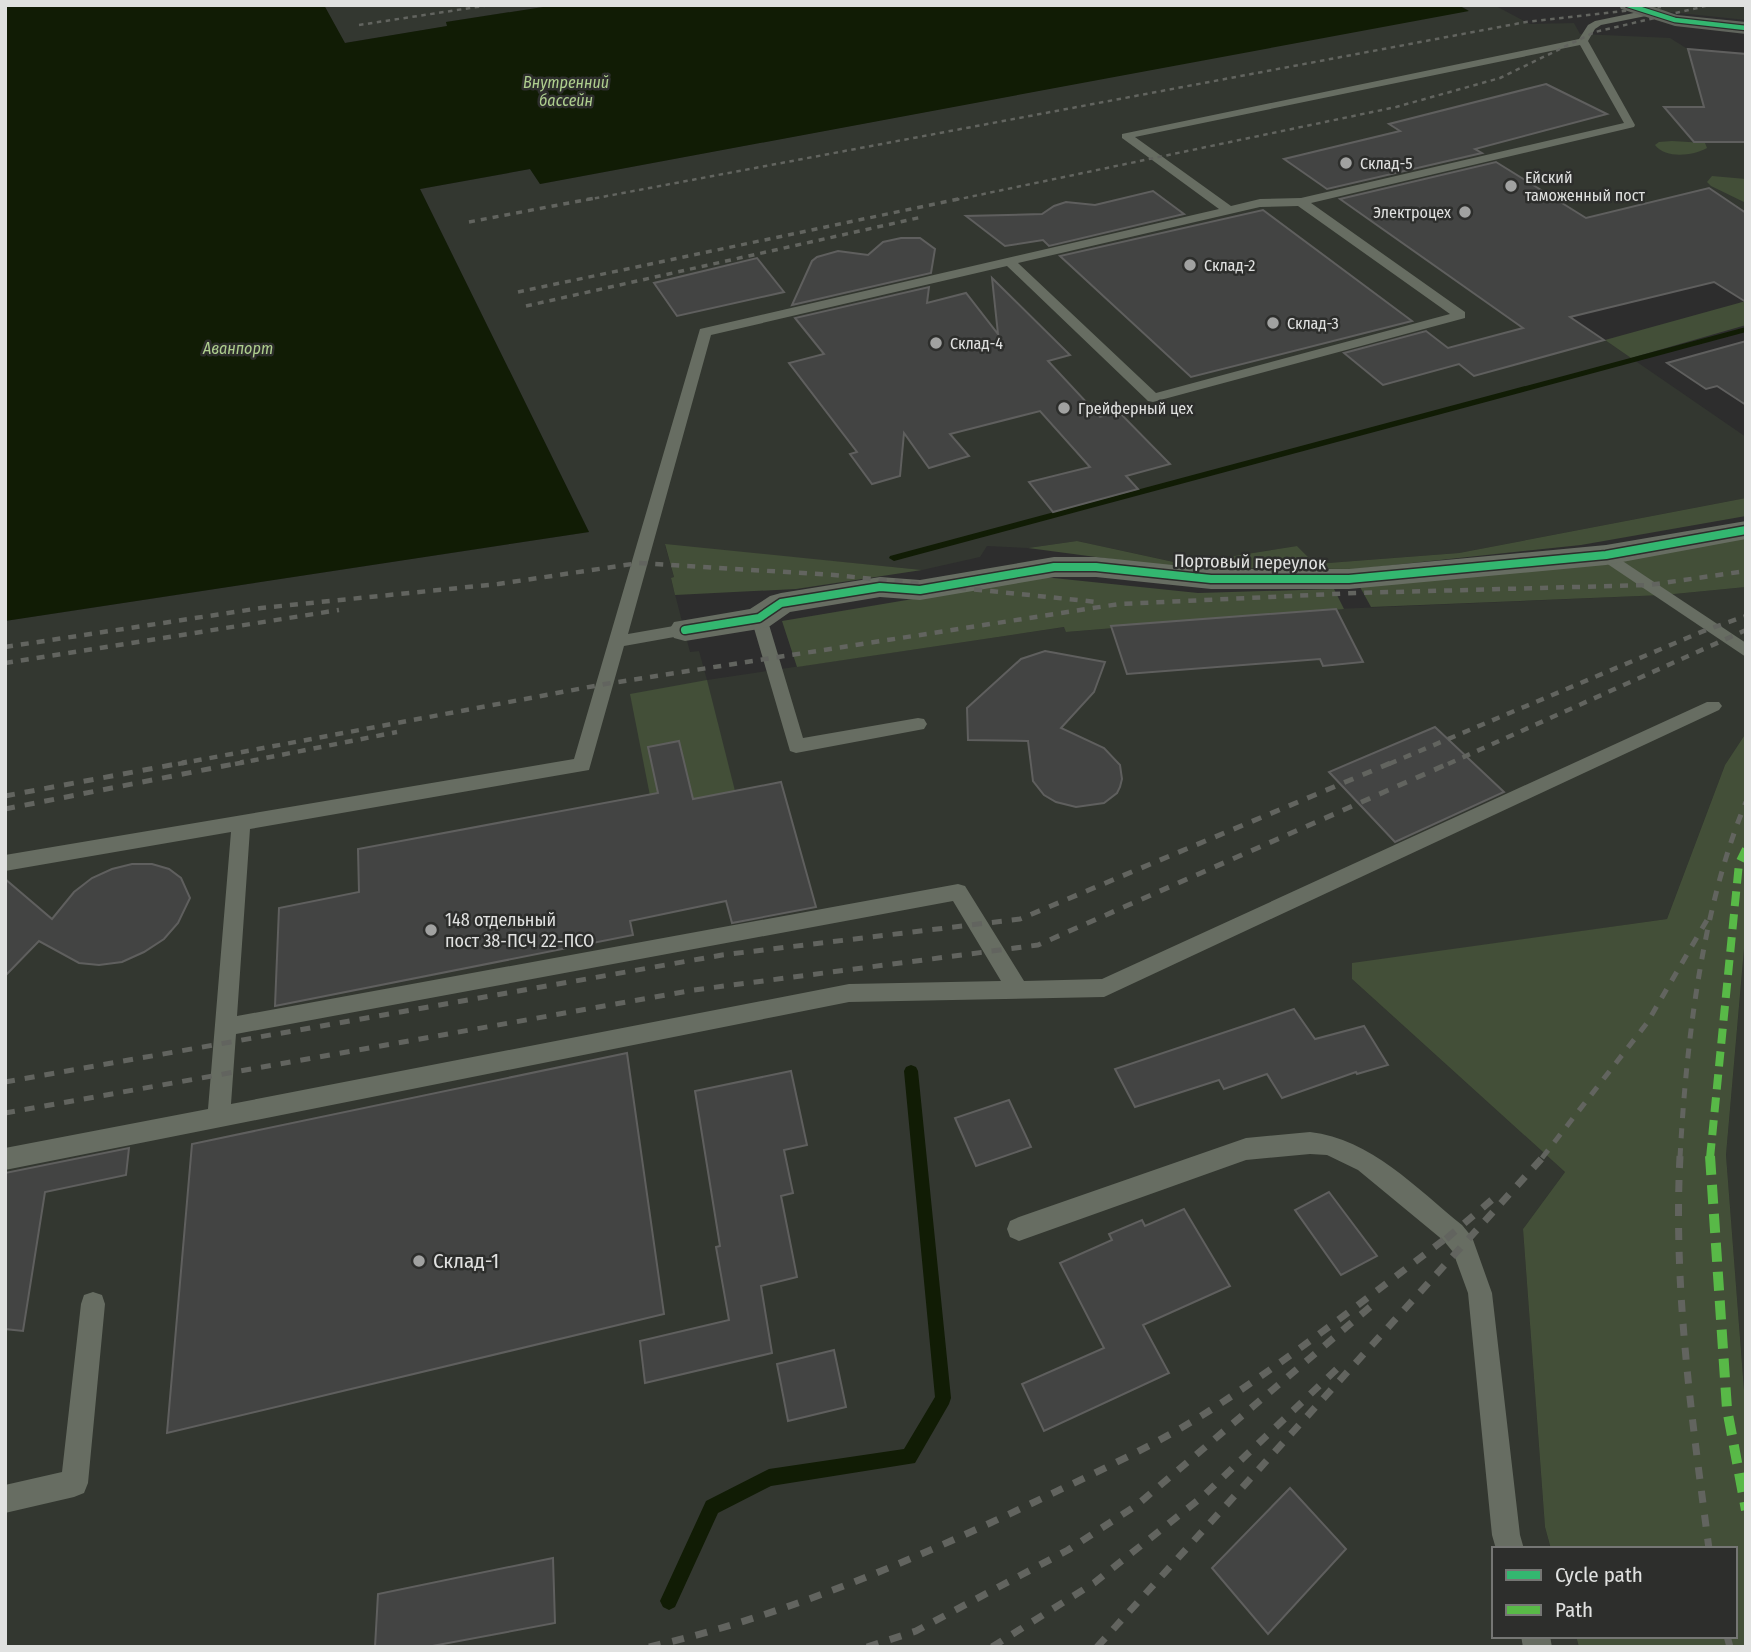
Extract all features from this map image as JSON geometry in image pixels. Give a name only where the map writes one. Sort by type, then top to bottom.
[{"type":"street","points":[[1628,5],[1675,20],[1746,28]]},
{"type":"street","name":"Портовый переулок","points":[[685,630],[759,618],[781,603],[880,587],[920,590],[1054,567],[1096,567],[1211,579],[1349,579],[1606,555],[1746,530]]},
{"type":"lane","points":[[1228,210],[1126,136],[1583,41],[1591,27],[1598,23],[1648,13]]},
{"type":"lane","points":[[5,863],[582,765],[705,332],[1228,210],[1260,203],[1301,202],[1630,125],[1583,41]]},
{"type":"lane","points":[[1009,261],[1153,398],[1460,315],[1301,202]]},
{"type":"lane","points":[[1606,555],[1746,650]]},
{"type":"lane","points":[[759,618],[796,746],[918,724]]},
{"type":"lane","points":[[617,642],[685,630]]},
{"type":"lane","points":[[5,1159],[849,993],[1104,988],[1713,706]]},
{"type":"lane","points":[[219,1116],[241,823]]},
{"type":"lane","points":[[226,1027],[958,892],[1018,990]]},
{"type":"lane","points":[[1019,1229],[1246,1149],[1310,1143],[1329,1146],[1366,1161],[1453,1233],[1463,1245],[1480,1293],[1510,1547]]},
{"type":"lane","points":[[5,1499],[74,1483],[93,1304]]},
{"type":"shaded area","points":[[324,5],[556,5],[446,22],[448,26],[344,43]]},
{"type":"shaded area","points":[[1458,5],[1494,5],[1530,24],[1574,23],[1580,34],[1670,38],[1686,48],[1746,54],[1746,255],[1498,280],[1590,344],[1605,340],[1746,437],[1746,498],[1459,553],[1315,564],[1297,546],[1183,564],[1077,541],[1028,548],[987,546],[980,557],[922,570],[665,545],[690,652],[699,651],[707,680],[1065,627],[1067,632],[1336,609],[1664,595],[1746,587],[1746,733],[1725,765],[1667,919],[1352,964],[1352,979],[1565,1172],[1523,1229],[1545,1527],[1550,1547],[1492,1547],[1492,1638],[1577,1638],[1579,1647],[5,1647],[5,621],[589,532],[420,189],[530,169],[540,184],[1468,10]]},
{"type":"shaded area","points":[[1644,5],[1746,5],[1746,20],[1660,11]]},
{"type":"shaded area","points":[[1672,141],[1705,143],[1707,148],[1680,155],[1666,152],[1655,145]]},
{"type":"shaded area","points":[[1712,176],[1746,179],[1746,203],[1711,186],[1707,182]]},
{"type":"shaded area","points":[[1746,301],[1746,325],[1631,358],[1605,340]]},
{"type":"shaded area","points":[[1746,498],[1746,516],[1581,545],[1356,569],[1179,568],[1028,548],[1077,541],[1183,564],[1297,546],[1315,564],[1459,553]]},
{"type":"shaded area","points":[[1746,537],[1746,587],[1664,595],[1371,607],[1360,587]]},
{"type":"shaded area","points":[[665,544],[922,570],[796,589],[675,595],[671,578],[674,577]]},
{"type":"shaded area","points":[[1044,577],[1198,593],[1334,589],[1344,609],[1066,632],[1064,627],[797,667],[782,621]]},
{"type":"shaded area","points":[[707,680],[735,791],[652,806],[630,694]]},
{"type":"shaded area","points":[[1746,733],[1746,926],[1726,1155],[1746,1416],[1746,1647],[1579,1647],[1577,1638],[1737,1638],[1737,1547],[1550,1547],[1545,1527],[1523,1229],[1565,1172],[1352,979],[1352,963],[1667,919],[1725,765]]},
{"type":"shaded area","points":[[1746,926],[1746,1416],[1726,1155]]},
{"type":"water","name":"Аванпорт","points":[[5,5],[324,5],[345,43],[447,26],[446,22],[556,5],[1458,5],[1469,11],[540,184],[530,169],[420,189],[589,532],[5,621]]},
{"type":"building","points":[[1688,49],[1746,54],[1746,142],[1694,142],[1664,107],[1704,107]]},
{"type":"building","points":[[1546,84],[1607,114],[1475,149],[1482,153],[1327,189],[1284,159],[1400,131],[1389,124]]},
{"type":"building","points":[[1496,162],[1586,218],[1709,188],[1746,213],[1746,302],[1714,282],[1570,317],[1604,340],[1474,376],[1459,364],[1383,385],[1344,353],[1426,331],[1448,348],[1523,328],[1340,199]]},
{"type":"building","points":[[1153,191],[1184,214],[1049,246],[1043,240],[1005,246],[966,216],[1042,214],[1066,202],[1095,205]]},
{"type":"building","points":[[1263,210],[1412,321],[1191,377],[1060,256]]},
{"type":"building","points":[[920,238],[935,249],[931,273],[792,305],[812,261],[817,257],[838,251],[868,255],[883,242]]},
{"type":"building","points":[[757,258],[784,292],[677,316],[654,283]]},
{"type":"building","points":[[992,278],[1070,355],[1048,361],[1100,417],[1119,412],[1170,464],[1126,476],[1138,489],[1053,512],[1029,482],[1090,467],[1040,411],[950,434],[969,456],[929,468],[904,433],[900,476],[872,484],[850,454],[857,452],[789,363],[824,354],[795,318],[929,287],[927,303],[966,293],[998,334]]},
{"type":"building","points":[[1746,341],[1746,405],[1717,386],[1706,389],[1667,363]]},
{"type":"building","points":[[1336,609],[1363,662],[1323,666],[1320,659],[1127,674],[1111,626]]},
{"type":"building","points":[[1045,651],[1105,662],[1094,692],[1061,728],[1104,748],[1120,765],[1120,787],[1117,793],[1104,803],[1076,807],[1056,802],[1044,795],[1033,781],[1028,741],[968,740],[967,708],[1021,659]]},
{"type":"building","points":[[1435,727],[1504,792],[1395,842],[1329,772]]},
{"type":"building","points":[[679,741],[693,799],[781,782],[816,907],[732,923],[726,901],[630,921],[633,935],[275,1006],[279,908],[359,892],[358,849],[658,793],[648,747]]},
{"type":"building","points":[[132,864],[152,864],[169,869],[181,878],[190,898],[178,923],[164,939],[122,962],[99,965],[79,963],[39,941],[5,976],[5,879],[52,919],[74,892],[92,878]]},
{"type":"building","points":[[1294,1009],[1315,1039],[1364,1026],[1388,1065],[1357,1074],[1356,1072],[1282,1098],[1267,1074],[1224,1089],[1219,1080],[1135,1107],[1115,1069]]},
{"type":"building","name":"Склад-1","points":[[627,1053],[664,1314],[167,1433],[192,1144]]},
{"type":"building","points":[[791,1071],[807,1145],[784,1150],[793,1193],[781,1196],[797,1277],[761,1286],[772,1353],[645,1383],[640,1341],[729,1320],[716,1247],[720,1246],[695,1091]]},
{"type":"building","points":[[1009,1100],[1031,1147],[976,1166],[955,1118]]},
{"type":"building","points":[[129,1148],[126,1175],[45,1192],[23,1331],[5,1329],[5,1173]]},
{"type":"building","points":[[1329,1192],[1377,1256],[1341,1275],[1295,1210]]},
{"type":"building","points":[[1184,1209],[1230,1286],[1143,1325],[1169,1373],[1044,1431],[1022,1384],[1104,1348],[1060,1263],[1112,1240],[1109,1234],[1142,1220],[1145,1226]]},
{"type":"building","points":[[834,1350],[846,1407],[788,1421],[777,1364]]},
{"type":"building","points":[[1290,1488],[1346,1549],[1268,1634],[1212,1568]]},
{"type":"building","points":[[553,1558],[555,1623],[427,1647],[375,1647],[378,1594]]},
{"type":"waterway","points":[[894,558],[1746,329]]},
{"type":"waterway","points":[[669,1601],[712,1507],[769,1478],[909,1457],[943,1398],[911,1071]]},
{"type":"railway","points":[[359,25],[490,5]]},
{"type":"railway","points":[[955,200],[1396,107],[1500,78],[1595,32],[1710,5]]},
{"type":"railway","points":[[586,200],[1526,22],[1661,7]]},
{"type":"railway","points":[[469,222],[595,198]]},
{"type":"railway","points":[[518,292],[963,198]]},
{"type":"railway","points":[[526,306],[922,217]]},
{"type":"railway","points":[[5,647],[261,608],[498,584],[639,563],[834,575],[1097,602]]},
{"type":"railway","points":[[178,764],[605,684],[1119,604],[1356,593],[1649,585],[1746,571]]},
{"type":"railway","points":[[5,663],[339,610]]},
{"type":"railway","points":[[1389,764],[1706,630],[1746,616]]},
{"type":"railway","points":[[1448,764],[1746,630]]},
{"type":"railway","points":[[235,764],[397,732]]},
{"type":"railway","points":[[5,796],[187,762]]},
{"type":"railway","points":[[5,809],[244,762]]},
{"type":"railway","points":[[5,1082],[722,955],[1020,919],[1393,762]]},
{"type":"railway","points":[[5,1113],[694,990],[1038,945],[1452,762]]},
{"type":"railway","points":[[1680,1158],[1692,1023],[1707,931],[1718,886],[1746,802]]},
{"type":"railway","points":[[1542,1158],[1647,1023],[1707,920]]},
{"type":"railway","points":[[1097,1647],[1544,1156]]},
{"type":"railway","points":[[1680,1156],[1679,1254],[1682,1304],[1709,1547]]},
{"type":"railway","points":[[1446,1239],[1494,1198]]},
{"type":"railway","points":[[649,1647],[752,1618],[853,1582],[1001,1518],[1131,1455],[1190,1423],[1241,1390],[1453,1233]]},
{"type":"railway","points":[[867,1647],[916,1631],[1068,1550],[1137,1505],[1370,1307]]},
{"type":"railway","points":[[992,1647],[1094,1583],[1202,1497],[1339,1367]]},
{"type":"railway","points":[[1728,1638],[1730,1647]]},
{"type":"marked path","points":[[1746,849],[1739,863],[1709,1147],[1727,1409],[1746,1510]]},
{"type":"cycle path","points":[[1628,5],[1675,20],[1746,28]]},
{"type":"cycle path","points":[[685,630],[759,618],[781,603],[880,587],[920,590],[1054,567],[1096,567],[1211,579],[1349,579],[1606,555],[1746,530]]},
{"type":"place","name":"Склад-5","points":[[1346,163]]},
{"type":"place","name":"Ейский таможенный пост","points":[[1511,186]]},
{"type":"place","name":"Электроцех","points":[[1465,212]]},
{"type":"place","name":"Склад-2","points":[[1190,265]]},
{"type":"place","name":"Склад-3","points":[[1273,323]]},
{"type":"place","name":"Склад-4","points":[[936,343]]},
{"type":"place","name":"Грейферный цех","points":[[1064,408]]},
{"type":"place","name":"148 отдельный пост 38-ПСЧ 22-ПСО","points":[[431,930]]},
{"type":"place","name":"Склад-1","points":[[419,1261]]},
{"type":"water label","name":"Внутренний бассейн","points":[[566,91]]}]
